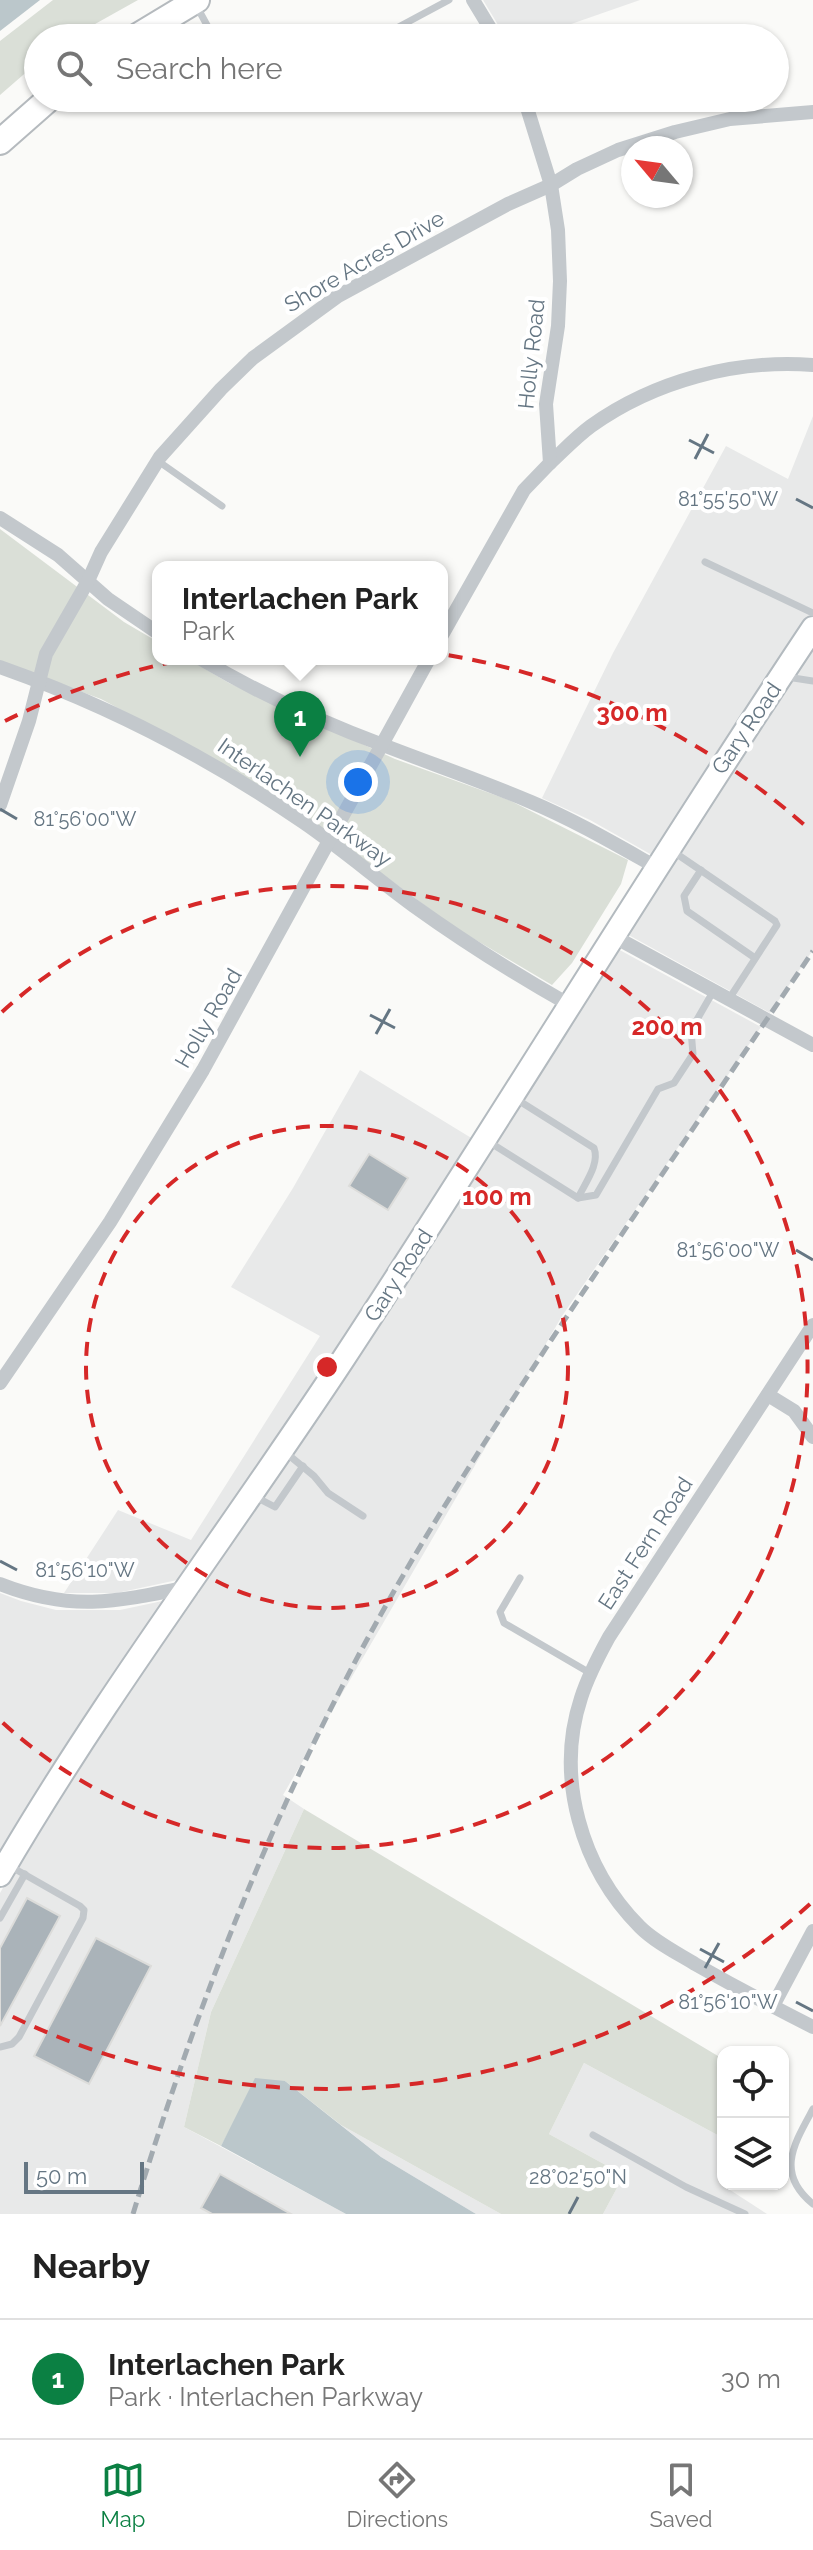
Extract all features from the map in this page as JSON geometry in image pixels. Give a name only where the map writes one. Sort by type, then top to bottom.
[{"type":"main road","points":[[157,24],[196,1]]},
{"type":"main road","points":[[0,142],[34,112]]},
{"type":"main road","name":"Gary Road","points":[[8,1868],[33,1817],[132,1666],[283,1451],[404,1267],[568,1004],[813,628]]},
{"type":"street","points":[[473,0],[488,24]]},
{"type":"street","name":"Holly Road","points":[[528,112],[551,185],[558,230],[560,281],[553,366],[546,404],[550,463]]},
{"type":"street","name":"Shore Acres Drive","points":[[0,805],[29,721],[46,654],[101,552],[158,461],[201,410],[253,358],[338,296],[482,218],[618,150],[730,119],[813,112]]},
{"type":"street","points":[[448,624],[524,490],[590,427],[624,406],[664,388],[742,366],[813,365]]},
{"type":"street","points":[[0,518],[58,555],[108,599],[152,629]]},
{"type":"street","points":[[213,665],[303,712],[534,803],[586,827],[656,867]]},
{"type":"street","name":"Holly Road","points":[[0,1383],[148,1164],[260,971],[426,665]]},
{"type":"street","name":"Interlachen Parkway","points":[[0,667],[139,724],[253,788],[330,841],[414,906],[502,966],[568,1004]]},
{"type":"street","points":[[613,936],[813,1045]]},
{"type":"street","name":"East Fern Road","points":[[813,1325],[609,1637],[580,1700],[573,1733],[572,1767],[582,1839],[619,1903],[641,1928],[684,1957],[813,2027]]},
{"type":"street","points":[[768,1395],[794,1411],[813,1437]]},
{"type":"street","points":[[0,1584],[58,1602],[119,1602],[188,1587]]},
{"type":"street","points":[[773,2006],[813,1931]]},
{"type":"lane","points":[[404,24],[449,0]]},
{"type":"lane","points":[[196,1],[207,24]]},
{"type":"lane","points":[[158,461],[222,506]]},
{"type":"lane","points":[[705,562],[813,613]]},
{"type":"lane","points":[[781,676],[813,681]]},
{"type":"lane","points":[[668,848],[777,925],[729,999]]},
{"type":"lane","points":[[701,870],[684,896],[687,911],[755,958]]},
{"type":"lane","points":[[484,1139],[578,1198],[596,1195],[658,1089],[674,1083],[693,1054],[691,1030],[714,990]]},
{"type":"lane","points":[[511,1096],[594,1148],[597,1153],[595,1164],[578,1198]]},
{"type":"lane","points":[[283,1451],[314,1476],[322,1488],[363,1516]]},
{"type":"lane","points":[[253,1495],[275,1507],[303,1466]]},
{"type":"lane","points":[[520,1578],[500,1612],[504,1623],[590,1673]]},
{"type":"lane","points":[[0,1918],[8,1868],[84,1910],[83,1918],[19,2037],[12,2044],[0,2047]]},
{"type":"lane","points":[[813,2109],[791,2155],[792,2177],[802,2195],[813,2204]]},
{"type":"lane","points":[[593,2135],[686,2187],[745,2214]]},
{"type":"shaded area","points":[[0,0],[40,0],[0,31]]},
{"type":"shaded area","points":[[53,0],[138,0],[95,24],[24,24],[24,74],[0,95],[0,41]]},
{"type":"shaded area","points":[[483,0],[640,0],[571,24],[498,24]]},
{"type":"shaded area","points":[[813,416],[813,611],[652,855],[590,820],[542,798],[613,653],[726,446],[788,479]]},
{"type":"shaded area","points":[[0,529],[124,622],[152,638],[152,665],[198,665],[229,683],[395,759],[509,800],[628,860],[621,884],[572,963],[552,985],[454,927],[305,817],[206,755],[101,699],[0,662]]},
{"type":"shaded area","points":[[813,645],[813,950],[770,1013],[625,933]]},
{"type":"shaded area","points":[[616,948],[761,1027],[562,1316],[283,1795],[304,1809],[211,2012],[184,2127],[346,2214],[0,2214],[0,1893],[41,1822],[140,1671],[194,1595],[199,1594],[198,1589]]},
{"type":"shaded area","points":[[360,1070],[473,1139],[396,1262],[182,1579],[117,1593],[64,1593],[118,1510],[191,1540],[320,1336],[231,1287],[293,1188]]},
{"type":"shaded area","points":[[0,1593],[56,1610],[120,1610],[167,1600],[3,1851],[0,1849]]},
{"type":"shaded area","points":[[304,1809],[717,2055],[717,2135],[584,2063],[549,2134],[624,2175],[603,2214],[501,2214],[341,2125],[285,2081],[237,2117],[221,2146],[184,2127],[211,2012]]},
{"type":"shaded area","points":[[584,2063],[717,2135],[717,2190],[730,2190],[767,2214],[603,2214],[624,2175],[549,2134]]},
{"type":"shaded area","points":[[255,2078],[285,2081],[381,2157],[476,2214],[346,2214],[221,2146]]},
{"type":"shaded area","points":[[341,2125],[501,2214],[476,2214],[381,2157]]},
{"type":"building","points":[[369,1154],[408,1178],[388,1210],[349,1186]]},
{"type":"building","points":[[27,1898],[60,1916],[0,2026],[0,1948]]},
{"type":"building","points":[[96,1938],[151,1966],[89,2084],[34,2056]]},
{"type":"building","points":[[220,2174],[291,2214],[212,2214],[201,2208]]},
{"type":"railway","points":[[133,2214],[185,2055],[244,1900],[312,1747],[349,1673],[408,1568],[486,1441],[813,951]]},
{"type":"place","name":"Interlachen Park","points":[[300,757]]}]
